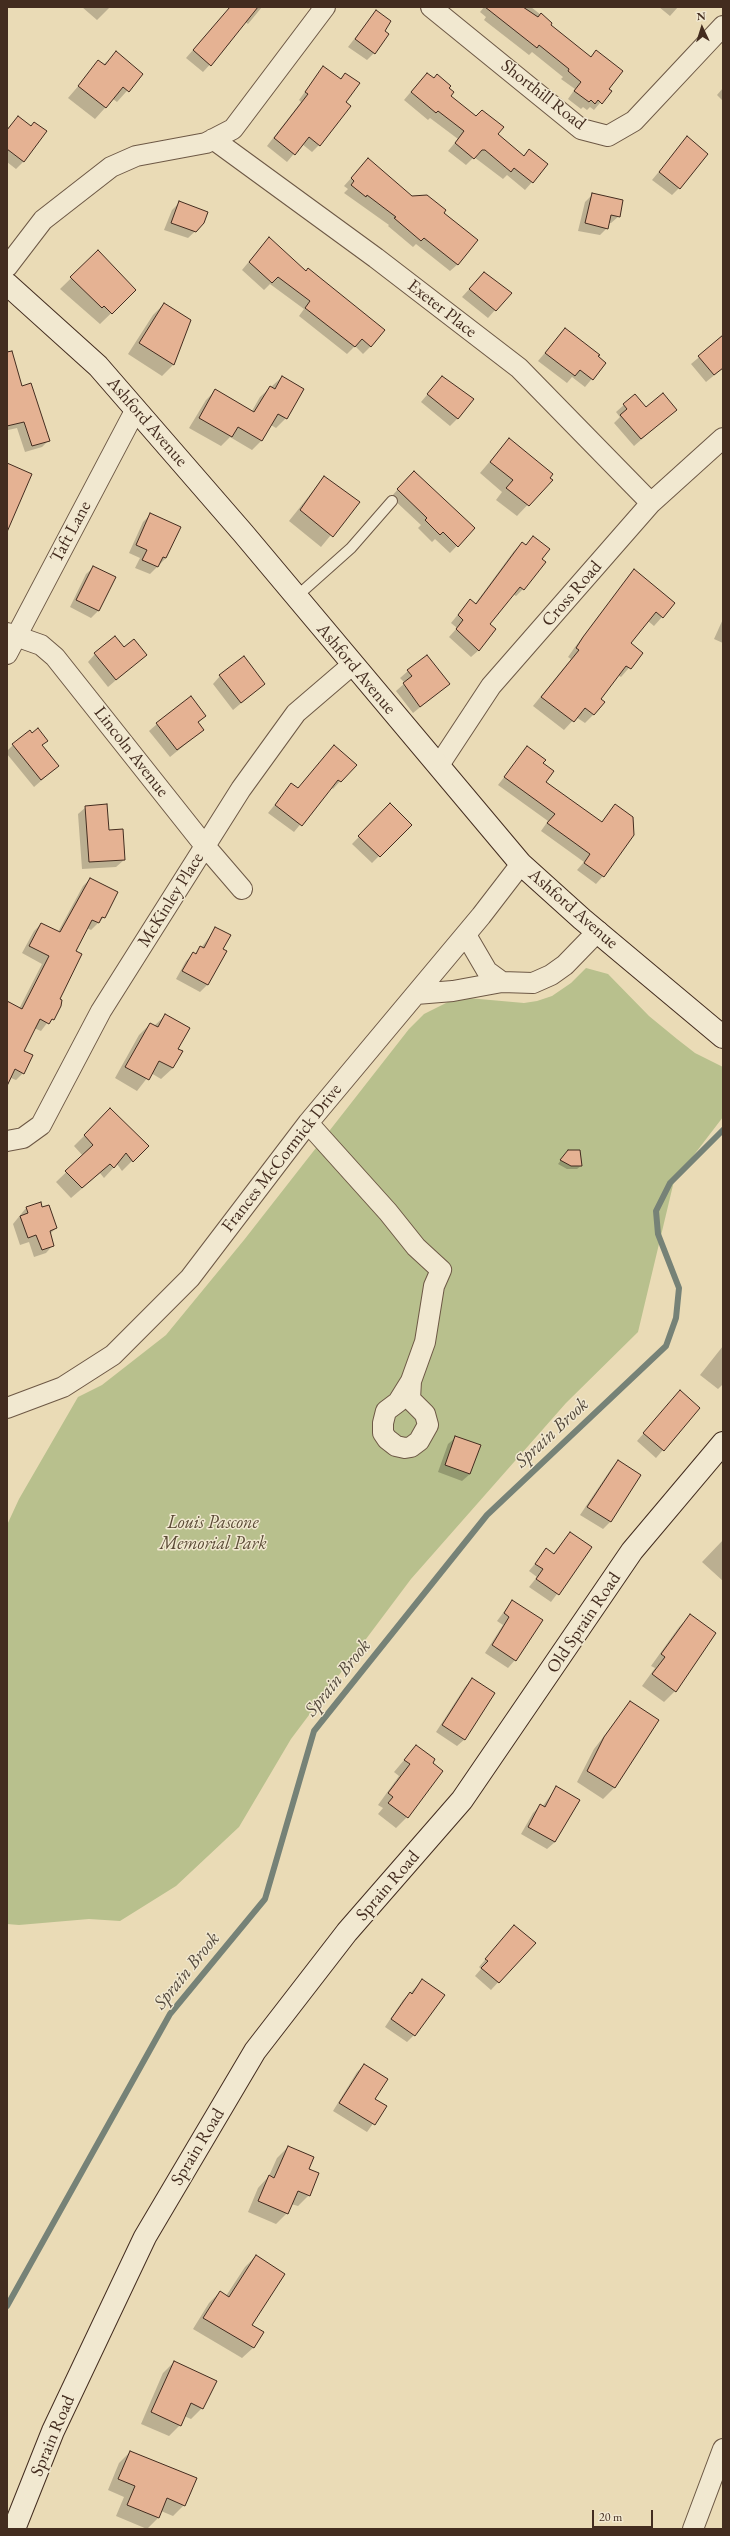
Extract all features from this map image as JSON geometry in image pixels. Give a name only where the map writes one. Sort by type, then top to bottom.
[{"type":"street","points":[[7,267],[43,220],[111,167],[136,156],[206,143],[233,129],[325,7]]},
{"type":"street","name":"Shorthill Road","points":[[431,7],[581,129],[608,136],[634,120],[723,26]]},
{"type":"street","name":"Exeter Place","points":[[213,140],[376,258],[519,368],[651,503]]},
{"type":"street","name":"Ashford Avenue","points":[[7,284],[98,366],[296,597],[352,666],[439,765],[521,864],[723,1037]]},
{"type":"street","name":"Taft Lane","points":[[7,654],[12,634],[136,409]]},
{"type":"street","name":"Cross Road","points":[[439,765],[491,686],[651,503],[723,438]]},
{"type":"street","name":"Lincoln Avenue","points":[[12,634],[41,645],[55,656],[205,846],[242,889]]},
{"type":"street","name":"McKinley Place","points":[[7,1141],[23,1138],[41,1125],[101,1012],[241,789],[296,713],[352,666]]},
{"type":"street","name":"Frances McCormick Drive","points":[[7,1408],[63,1387],[113,1355],[190,1278],[308,1123],[466,935],[521,864]]},
{"type":"street","points":[[416,994],[453,991],[502,982],[533,983],[551,975],[565,965],[598,931]]},
{"type":"street","points":[[466,935],[487,971],[502,982]]},
{"type":"street","points":[[308,1123],[388,1212],[416,1246],[441,1270],[434,1286],[425,1342],[411,1381]]},
{"type":"street","name":"Old Sprain Road","points":[[454,1810],[632,1551],[723,1443]]},
{"type":"street","name":"Sprain Road","points":[[14,2529],[53,2431],[145,2237],[255,2051],[348,1932],[454,1810]]},
{"type":"street","points":[[693,2529],[723,2449]]},
{"type":"lane","points":[[296,597],[351,548],[392,501]]},
{"type":"green space","name":"Louis Pascone Memorial Park","points":[[586,968],[608,974],[649,1016],[677,1039],[695,1053],[723,1067],[723,1117],[674,1181],[638,1332],[566,1403],[411,1579],[291,1739],[239,1827],[176,1886],[120,1921],[89,1919],[19,1925],[7,1924],[7,1525],[19,1499],[78,1397],[102,1385],[166,1335],[244,1240],[409,1029],[424,1014],[448,1002],[468,998],[524,1003],[537,1001],[552,996],[571,983]]},
{"type":"building","points":[[230,7],[258,7],[211,66],[193,50]]},
{"type":"building","points":[[485,7],[523,7],[538,17],[541,13],[552,23],[551,25],[591,57],[596,50],[623,71],[609,89],[612,91],[602,104],[598,100],[595,104],[591,100],[589,102],[574,91],[581,82],[568,71],[569,69],[539,45],[537,48]]},
{"type":"building","points":[[376,10],[391,21],[385,31],[389,34],[375,54],[355,39]]},
{"type":"building","points":[[116,51],[143,74],[129,92],[123,87],[106,108],[78,86],[98,60],[105,65]]},
{"type":"building","points":[[323,66],[341,79],[345,73],[360,83],[346,102],[351,106],[320,146],[309,137],[295,155],[274,138],[308,94],[305,92]]},
{"type":"building","points":[[427,73],[434,78],[437,74],[451,86],[449,88],[454,92],[451,96],[476,116],[482,110],[504,127],[498,134],[524,156],[529,149],[548,164],[533,183],[514,168],[511,172],[485,150],[482,150],[474,159],[455,143],[464,131],[438,111],[436,113],[411,92]]},
{"type":"building","points":[[18,116],[31,126],[34,122],[47,131],[24,162],[7,149],[7,130]]},
{"type":"building","points":[[687,136],[708,154],[680,189],[659,172]]},
{"type":"building","points":[[368,158],[412,196],[427,195],[446,210],[444,213],[478,240],[458,265],[424,238],[421,241],[394,218],[396,217],[351,185],[354,181],[351,178]]},
{"type":"building","points":[[592,193],[623,200],[620,217],[611,215],[608,229],[585,223]]},
{"type":"building","points":[[179,201],[208,212],[204,223],[196,232],[171,223]]},
{"type":"building","points":[[269,237],[306,271],[308,268],[385,330],[371,347],[362,339],[355,347],[305,308],[310,301],[278,277],[272,283],[249,262]]},
{"type":"building","points":[[98,250],[136,290],[112,314],[104,306],[102,308],[70,277]]},
{"type":"building","points":[[484,272],[512,293],[496,311],[469,289]]},
{"type":"building","points":[[164,303],[191,320],[174,365],[139,343]]},
{"type":"building","points":[[565,328],[600,355],[598,356],[606,363],[593,380],[580,370],[575,376],[545,353]]},
{"type":"building","points":[[723,335],[723,368],[714,375],[698,356]]},
{"type":"building","points":[[12,351],[22,386],[31,383],[50,441],[32,446],[24,422],[7,426],[7,352]]},
{"type":"building","points":[[282,376],[304,389],[287,419],[278,414],[262,441],[238,427],[232,437],[199,418],[215,389],[254,412],[270,386],[275,389]]},
{"type":"building","points":[[442,376],[474,399],[458,419],[427,394]]},
{"type":"building","points":[[663,393],[677,410],[641,439],[620,415],[627,409],[623,404],[635,394],[646,407]]},
{"type":"building","points":[[509,438],[553,474],[550,478],[553,480],[529,506],[506,488],[513,480],[490,462]]},
{"type":"building","points":[[7,463],[32,474],[7,532]]},
{"type":"building","points":[[414,471],[475,528],[458,547],[443,532],[440,535],[425,520],[427,518],[397,489]]},
{"type":"building","points":[[324,476],[360,502],[333,537],[300,510]]},
{"type":"building","points":[[150,513],[181,527],[166,558],[163,557],[158,567],[142,560],[147,550],[136,545]]},
{"type":"building","points":[[533,536],[550,549],[542,559],[546,562],[524,590],[520,587],[490,624],[496,629],[479,651],[456,629],[463,620],[458,615],[470,599],[476,604],[522,542],[526,545]]},
{"type":"building","points":[[93,566],[116,577],[99,611],[76,600]]},
{"type":"building","points":[[634,569],[675,603],[663,618],[656,612],[631,643],[643,653],[631,669],[626,666],[601,699],[605,702],[594,715],[585,708],[574,722],[541,697],[579,650],[576,648],[583,637]]},
{"type":"building","points":[[115,636],[124,647],[134,639],[147,655],[116,680],[94,653]]},
{"type":"building","points":[[427,655],[450,684],[420,707],[403,683],[412,676],[407,670]]},
{"type":"building","points":[[244,656],[265,684],[241,703],[219,675]]},
{"type":"building","points":[[191,696],[206,716],[198,722],[204,730],[177,750],[156,723]]},
{"type":"building","points":[[38,728],[48,741],[42,745],[59,766],[41,780],[12,744],[30,730],[32,733]]},
{"type":"building","points":[[334,745],[357,765],[341,782],[338,780],[302,826],[275,805],[291,783],[298,788]]},
{"type":"building","points":[[527,746],[546,760],[543,763],[554,771],[546,782],[602,822],[615,804],[633,817],[634,835],[604,877],[584,863],[590,854],[547,823],[555,814],[504,777]]},
{"type":"building","points":[[390,803],[412,825],[380,857],[358,836]]},
{"type":"building","points":[[107,804],[109,830],[123,829],[125,860],[89,862],[85,806]]},
{"type":"building","points":[[90,878],[118,892],[105,918],[102,917],[99,923],[92,920],[76,951],[82,954],[60,999],[62,1000],[61,1006],[54,1020],[52,1019],[49,1024],[40,1019],[24,1051],[33,1055],[24,1074],[15,1069],[7,1086],[7,1001],[22,1009],[49,956],[29,946],[41,923],[60,932]]},
{"type":"building","points":[[215,927],[231,935],[223,949],[227,951],[208,985],[182,971],[193,952],[196,954],[200,946],[204,948]]},
{"type":"building","points":[[165,1014],[190,1028],[178,1049],[183,1051],[173,1068],[159,1061],[149,1080],[125,1067],[150,1023],[158,1027]]},
{"type":"building","points":[[110,1108],[149,1146],[133,1162],[126,1153],[114,1168],[110,1164],[82,1188],[65,1171],[93,1145],[84,1135]]},
{"type":"building","points":[[568,1150],[580,1150],[582,1166],[571,1166],[560,1160]]},
{"type":"building","points":[[41,1202],[42,1207],[49,1205],[57,1228],[50,1231],[54,1246],[42,1250],[36,1235],[28,1238],[20,1216],[28,1213],[26,1207]]},
{"type":"building","points":[[680,1390],[700,1408],[664,1451],[643,1433]]},
{"type":"building","points":[[455,1436],[481,1445],[470,1474],[445,1465]]},
{"type":"building","points":[[618,1460],[641,1475],[611,1522],[587,1507]]},
{"type":"building","points":[[570,1532],[592,1547],[559,1595],[536,1579],[543,1569],[535,1564],[546,1548],[554,1554]]},
{"type":"building","points":[[512,1600],[543,1620],[516,1661],[492,1645],[509,1617],[504,1613]]},
{"type":"building","points":[[690,1614],[716,1633],[676,1692],[652,1674],[665,1657],[661,1654]]},
{"type":"building","points":[[472,1678],[495,1693],[465,1740],[442,1725]]},
{"type":"building","points":[[630,1701],[659,1720],[615,1788],[587,1771],[604,1737]]},
{"type":"building","points":[[416,1745],[435,1759],[433,1763],[443,1771],[408,1818],[388,1803],[393,1797],[388,1793],[410,1764],[404,1760]]},
{"type":"building","points":[[556,1786],[580,1800],[555,1842],[528,1827],[540,1804],[545,1807]]},
{"type":"building","points":[[514,1925],[536,1943],[499,1983],[481,1968],[488,1961],[485,1959]]},
{"type":"building","points":[[422,1979],[445,1995],[415,2036],[391,2019],[410,1992],[412,1994]]},
{"type":"building","points":[[364,2064],[388,2079],[375,2099],[387,2106],[375,2125],[339,2103]]},
{"type":"building","points":[[288,2146],[314,2157],[309,2169],[319,2173],[310,2196],[298,2191],[288,2214],[258,2201],[269,2175],[274,2178]]},
{"type":"building","points":[[256,2255],[285,2274],[252,2325],[264,2332],[254,2348],[203,2318],[220,2291],[229,2297]]},
{"type":"building","points":[[174,2361],[217,2381],[203,2409],[191,2403],[181,2426],[151,2412]]},
{"type":"building","points":[[130,2451],[197,2478],[185,2506],[167,2498],[159,2518],[127,2505],[135,2486],[118,2479]]},
{"type":"waterway","name":"Sprain Brook","points":[[7,2306],[170,2014],[265,1899],[314,1731],[487,1515],[666,1346],[676,1318],[679,1288],[658,1234],[656,1211],[670,1183],[723,1130]]}]
